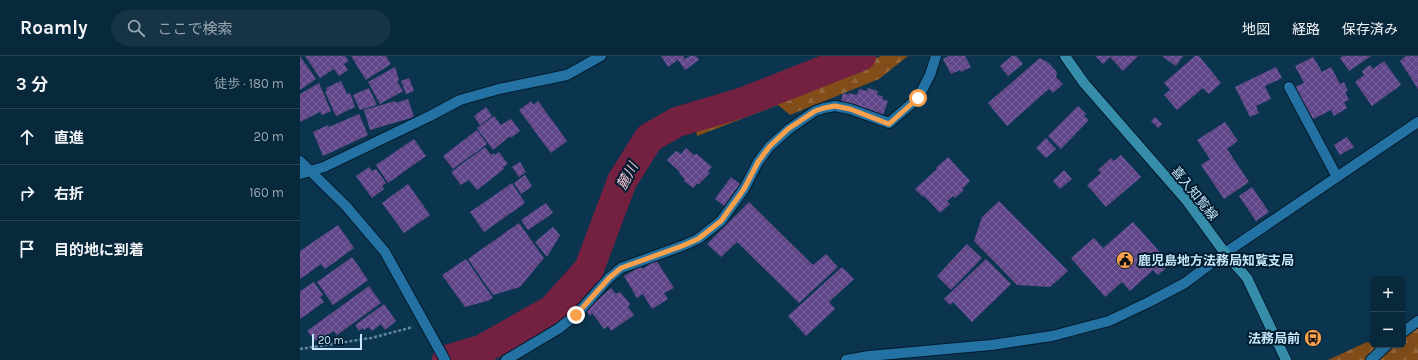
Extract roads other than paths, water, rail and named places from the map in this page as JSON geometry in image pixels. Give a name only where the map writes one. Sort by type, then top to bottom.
[{"type":"main road","name":"喜入知覧線","points":[[1064,56],[1084,83],[1187,201],[1225,253],[1247,278],[1286,360]]},
{"type":"street","points":[[300,174],[324,167],[460,100],[505,88],[568,75],[602,56]]},
{"type":"street","points":[[506,360],[576,315],[609,278],[621,268],[698,239],[721,221],[744,189],[758,162],[769,147],[788,129],[815,111],[835,106],[850,109],[889,124],[918,98],[930,75],[936,56]]},
{"type":"street","points":[[1289,87],[1337,177]]},
{"type":"street","points":[[846,360],[869,356],[991,345],[1052,336],[1109,321],[1149,302],[1185,282],[1225,253],[1418,122]]},
{"type":"street","points":[[300,161],[346,206],[385,252],[445,360]]},
{"type":"street","points":[[1406,330],[1418,320]]},
{"type":"street","points":[[1371,360],[1384,348]]},
{"type":"waterway","name":"麓川","points":[[447,360],[481,350],[552,310],[589,269],[622,181],[649,138],[677,122],[741,103],[861,56]]},
{"type":"place","name":"鹿児島地方法務局知覧支局","points":[[1125,260]]},
{"type":"place","name":"法務局前","points":[[1313,338]]}]
